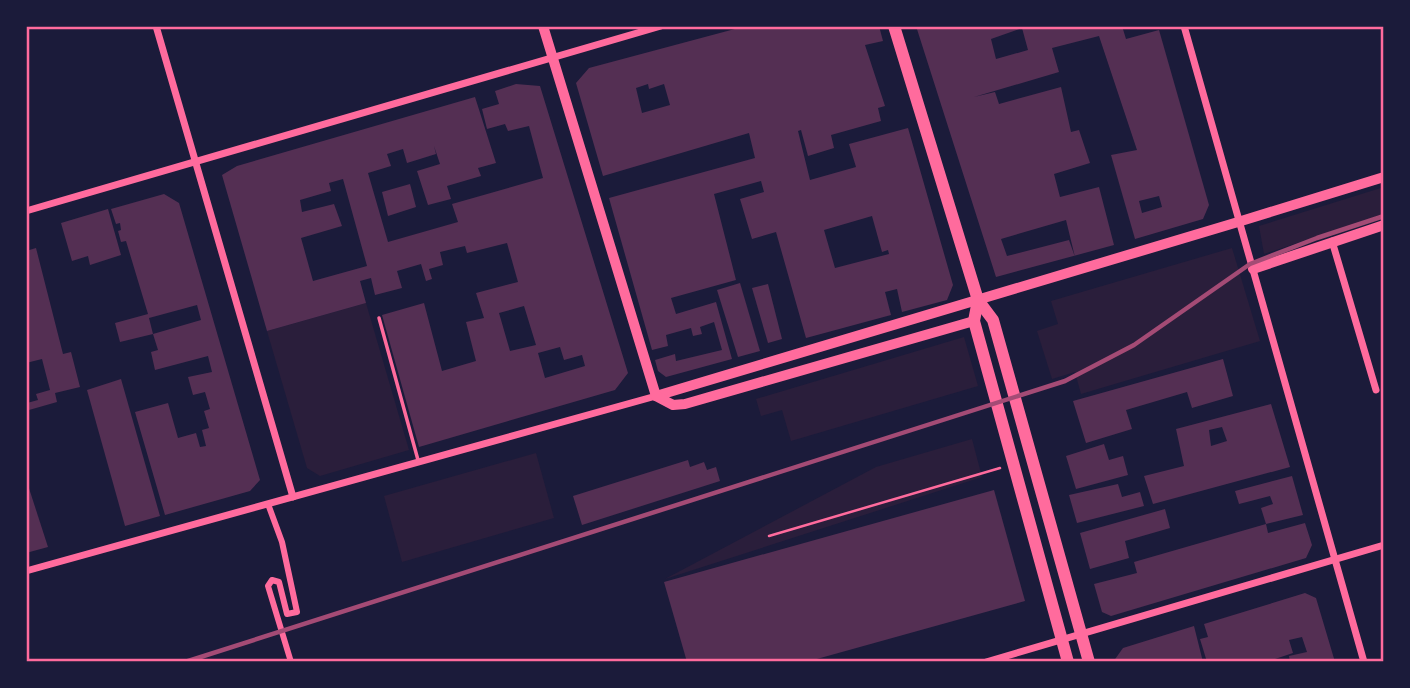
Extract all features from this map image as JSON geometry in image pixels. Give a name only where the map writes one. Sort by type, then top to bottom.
[{"type":"main road","points":[[543,26],[656,396],[673,405],[685,404],[974,321]]},
{"type":"main road","points":[[894,26],[978,300],[993,320],[1089,662]]},
{"type":"main road","points":[[978,300],[974,321],[1068,662]]},
{"type":"street","points":[[156,26],[293,497]]},
{"type":"street","points":[[26,211],[661,26]]},
{"type":"street","points":[[1184,26],[1364,662]]},
{"type":"street","points":[[26,571],[656,396],[1384,177]]},
{"type":"street","points":[[1253,269],[1384,225]]},
{"type":"street","points":[[1332,241],[1376,390]]},
{"type":"street","points":[[268,504],[282,542],[297,612],[287,614],[278,582],[272,580],[268,586],[291,662]]},
{"type":"street","points":[[986,662],[1384,545]]},
{"type":"lane","points":[[379,318],[418,462]]},
{"type":"path","points":[[769,536],[1014,464]]},
{"type":"shaded area","points":[[1384,187],[1384,214],[1264,254],[1259,226]]},
{"type":"shaded area","points":[[1232,248],[1260,341],[1081,394],[1075,372],[1052,379],[1037,331],[1058,324],[1051,301]]},
{"type":"shaded area","points":[[366,303],[409,450],[320,476],[307,468],[267,331]]},
{"type":"shaded area","points":[[964,337],[978,386],[791,441],[782,410],[761,416],[756,399]]},
{"type":"shaded area","points":[[972,439],[982,477],[665,579],[876,467]]},
{"type":"shaded area","points":[[536,453],[554,518],[402,562],[384,496]]},
{"type":"building","points":[[746,26],[879,26],[883,41],[865,45],[885,106],[878,108],[881,121],[831,135],[834,148],[808,156],[801,130],[798,131],[810,180],[856,167],[849,144],[908,128],[953,285],[947,300],[902,312],[897,289],[885,292],[891,315],[806,338],[776,232],[752,239],[740,199],[764,192],[761,181],[714,194],[736,280],[671,298],[676,314],[716,302],[732,359],[666,377],[658,371],[655,360],[675,354],[676,361],[722,350],[714,322],[700,327],[702,334],[693,336],[691,328],[666,335],[668,346],[652,350],[609,198],[755,158],[749,133],[603,176],[576,83],[589,68]],"holes":[[[648,84],[649,89],[664,84],[670,105],[642,113],[636,88]],[[872,216],[882,252],[888,250],[889,254],[835,268],[824,230]]]},
{"type":"building","points":[[916,26],[1122,26],[1126,39],[1159,30],[1209,205],[1203,219],[1135,239],[1111,155],[1137,150],[1099,36],[1052,48],[1059,72],[974,97],[995,92],[999,104],[1061,87],[1071,132],[1079,130],[1090,163],[1054,174],[1060,197],[1099,187],[1114,245],[1075,256],[996,277]],"holes":[[[1022,28],[1028,50],[996,59],[991,39]],[[1159,196],[1162,207],[1142,213],[1139,201]],[[1066,220],[1075,256],[1069,240],[1007,256],[1001,239]]]},
{"type":"building","points":[[516,84],[540,86],[628,373],[615,390],[419,447],[382,315],[424,303],[442,371],[476,361],[466,322],[484,318],[476,293],[518,282],[507,243],[467,253],[465,246],[440,252],[443,265],[429,269],[432,279],[426,281],[421,264],[397,271],[402,288],[375,295],[371,278],[360,281],[366,303],[267,331],[222,175],[237,166],[475,97],[496,163],[478,168],[481,176],[447,186],[451,199],[428,205],[417,171],[440,164],[434,146],[436,154],[407,163],[403,149],[387,154],[391,166],[368,173],[388,242],[458,222],[452,204],[543,178],[529,126],[508,131],[505,124],[487,129],[482,109],[499,104],[495,91]],"holes":[[[343,179],[367,266],[313,281],[301,238],[342,226],[334,204],[302,212],[300,200],[331,191],[329,183]],[[524,306],[536,345],[510,351],[499,313]],[[560,347],[564,360],[582,355],[585,366],[545,378],[538,353]]]},
{"type":"building","points":[[410,184],[416,207],[388,216],[382,192]]},
{"type":"building","points":[[164,194],[179,203],[260,480],[250,491],[165,515],[135,412],[168,403],[178,438],[196,433],[200,447],[206,446],[202,430],[209,428],[204,411],[210,409],[205,392],[193,395],[188,377],[212,372],[208,356],[155,370],[151,352],[158,350],[153,334],[120,342],[115,323],[148,314],[126,241],[121,242],[118,231],[121,230],[120,223],[116,224],[111,209]],"holes":[[[197,305],[201,320],[153,334],[149,318]]]},
{"type":"building","points":[[108,209],[121,255],[90,265],[88,256],[72,261],[61,223]]},
{"type":"building","points":[[36,248],[63,354],[71,352],[80,387],[55,393],[57,402],[29,410],[27,403],[38,400],[36,394],[50,390],[42,359],[26,363],[26,251]]},
{"type":"building","points":[[740,283],[760,351],[738,357],[717,290]]},
{"type":"building","points":[[768,284],[782,339],[768,343],[752,288]]},
{"type":"building","points":[[1223,359],[1233,396],[1192,408],[1187,392],[1126,410],[1132,429],[1086,443],[1073,401]]},
{"type":"building","points":[[121,379],[160,516],[125,526],[87,390]]},
{"type":"building","points":[[1271,404],[1290,467],[1153,504],[1144,476],[1184,466],[1176,429]],"holes":[[[1222,427],[1227,441],[1211,446],[1209,430]]]},
{"type":"building","points":[[1104,444],[1109,460],[1123,456],[1128,475],[1076,489],[1066,456]]},
{"type":"building","points":[[688,460],[690,467],[704,462],[707,470],[716,467],[720,481],[582,525],[573,496]]},
{"type":"building","points":[[1292,476],[1303,515],[1266,524],[1261,508],[1273,504],[1270,496],[1239,504],[1235,491]]},
{"type":"building","points":[[26,479],[48,547],[26,553]]},
{"type":"building","points":[[1118,484],[1122,497],[1140,492],[1144,506],[1077,523],[1069,495]]},
{"type":"building","points":[[994,490],[1025,601],[806,662],[687,662],[664,582]]},
{"type":"building","points":[[1165,509],[1170,528],[1125,541],[1129,558],[1090,569],[1080,533]]},
{"type":"building","points":[[1305,523],[1312,545],[1306,558],[1111,616],[1102,612],[1094,584],[1137,573],[1134,562],[1266,524],[1268,533]]},
{"type":"building","points":[[1305,593],[1316,598],[1335,662],[1290,662],[1289,656],[1307,652],[1302,637],[1289,640],[1293,653],[1275,659],[1275,662],[1207,662],[1200,639],[1208,637],[1204,624]]},
{"type":"building","points":[[1194,626],[1203,662],[1113,662],[1123,648]]},
{"type":"railway","points":[[185,662],[1065,381],[1134,345],[1250,264],[1384,216]]}]
